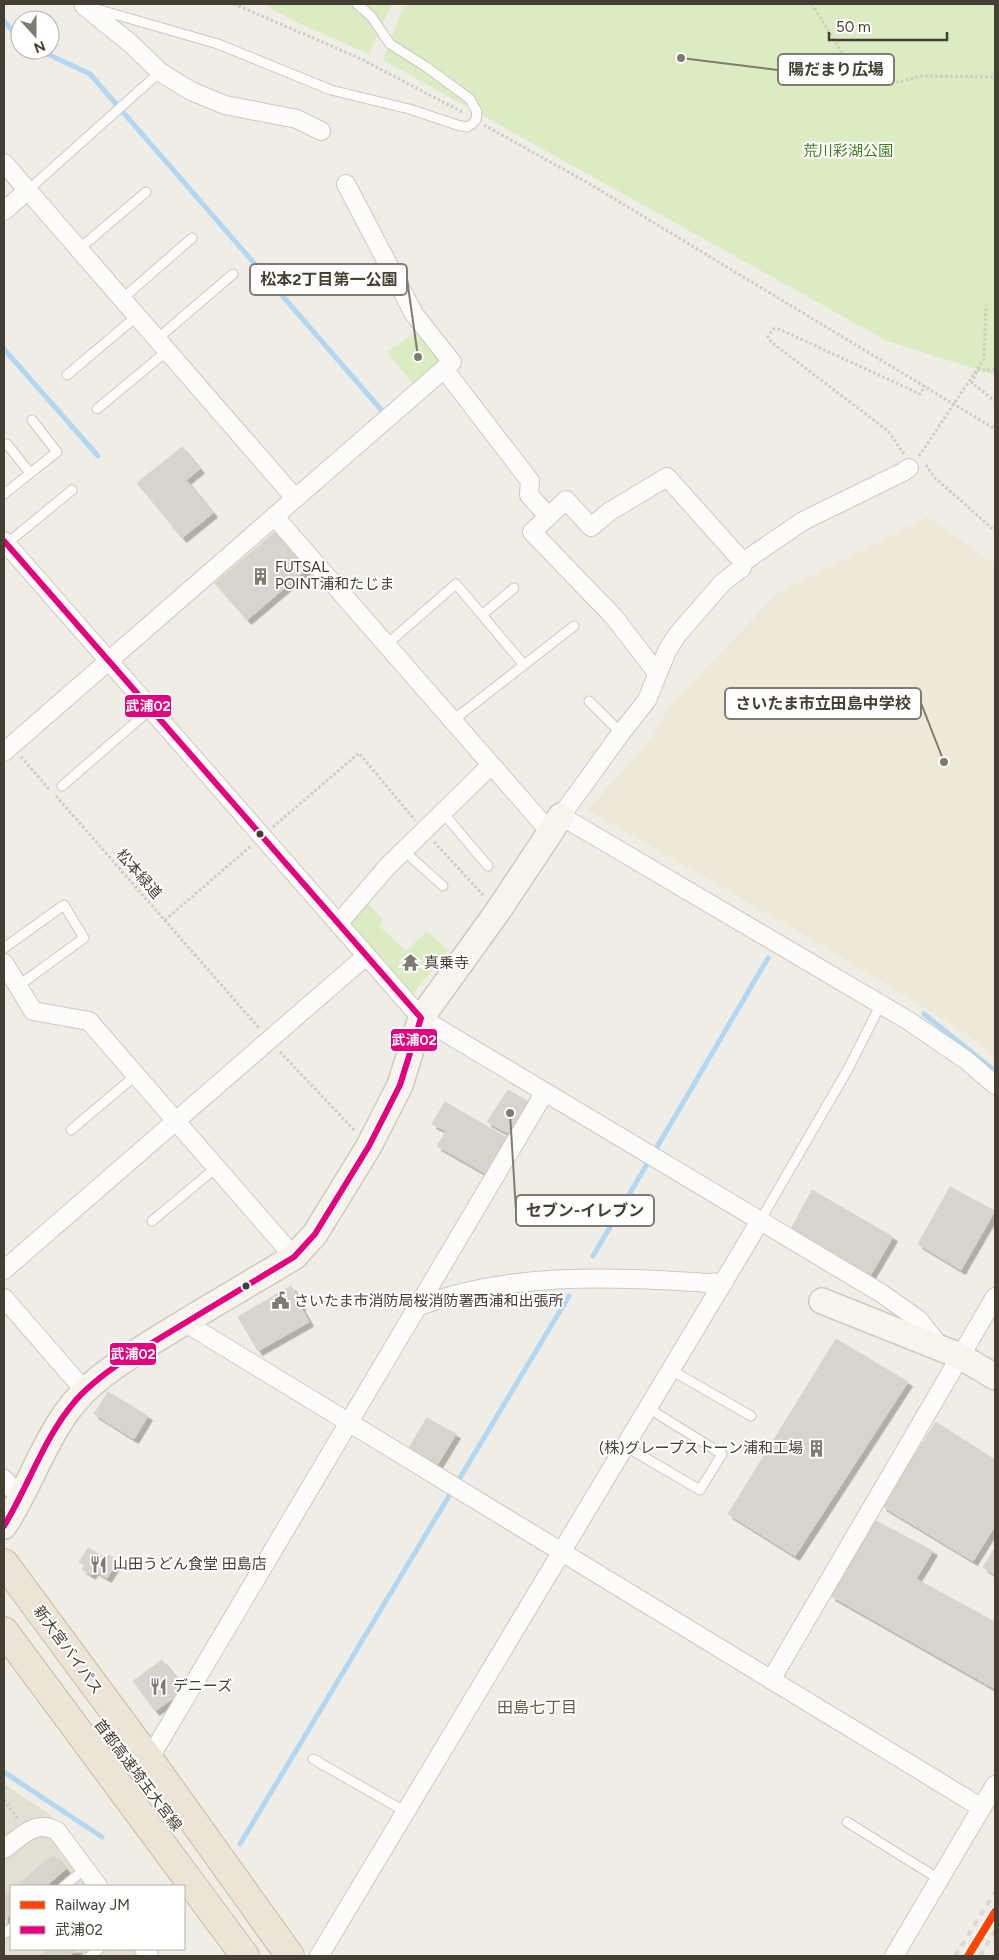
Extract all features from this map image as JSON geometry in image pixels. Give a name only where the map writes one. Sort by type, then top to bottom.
[{"type":"highway","name":"新大宮バイパス","points":[[4,1563],[290,1956]]},
{"type":"highway","name":"首都高速埼玉大宮線","points":[[4,1594],[273,1956]]},
{"type":"highway","name":"首都高速埼玉大宮線","points":[[4,1631],[245,1956]]},
{"type":"highway","points":[[4,1657],[175,1885]]},
{"type":"highway","points":[[185,1898],[228,1956]]},
{"type":"street","points":[[81,5],[130,43],[160,72],[190,91],[225,105],[297,119],[321,132]]},
{"type":"street","points":[[4,163],[295,498]]},
{"type":"street","points":[[7,749],[452,362],[414,314],[346,184]]},
{"type":"street","points":[[4,211],[28,190]]},
{"type":"street","points":[[444,369],[530,481],[529,495],[548,516]]},
{"type":"street","points":[[4,1526],[21,1499],[49,1441],[66,1412],[84,1390],[121,1362],[184,1322],[294,1257],[315,1234],[369,1146],[400,1085],[421,1018],[498,911],[620,733],[647,700],[677,635],[723,582],[742,568],[743,562],[803,521],[909,468]]},
{"type":"street","points":[[658,673],[614,617],[532,532],[566,500],[591,527],[609,512],[667,477],[743,562]]},
{"type":"street","points":[[274,516],[491,765],[556,824],[881,1004],[966,1060],[995,1085]]},
{"type":"street","points":[[5,543],[421,1018],[881,1293],[919,1320],[950,1352]]},
{"type":"street","points":[[338,924],[404,851],[491,765]]},
{"type":"street","points":[[4,1270],[366,956]]},
{"type":"street","points":[[4,963],[33,1011],[89,1021],[294,1257]]},
{"type":"street","points":[[148,1759],[545,1092]]},
{"type":"street","points":[[319,1956],[760,1221]]},
{"type":"street","points":[[419,1306],[450,1295],[480,1288],[507,1283],[570,1278],[612,1277],[709,1284],[724,1282]]},
{"type":"street","points":[[771,1680],[950,1352],[995,1296]]},
{"type":"street","points":[[4,1298],[84,1390]]},
{"type":"street","points":[[822,1301],[950,1352],[995,1377]]},
{"type":"street","points":[[184,1322],[982,1808]]},
{"type":"street","points":[[4,1479],[21,1499]]},
{"type":"street","points":[[894,1956],[995,1785]]},
{"type":"street","points":[[4,1849],[28,1832],[43,1826],[57,1832],[97,1885]]},
{"type":"lane","points":[[81,5],[218,44],[331,90],[409,109],[457,125],[467,126],[476,120],[477,112],[470,99],[425,66],[390,44],[371,16],[357,4]]},
{"type":"lane","points":[[28,190],[160,72]]},
{"type":"lane","points":[[79,249],[146,192]]},
{"type":"lane","points":[[122,299],[192,238]]},
{"type":"lane","points":[[97,409],[233,274]]},
{"type":"lane","points":[[67,375],[137,316]]},
{"type":"lane","points":[[4,494],[57,452],[32,420]]},
{"type":"lane","points":[[7,444],[30,473]]},
{"type":"lane","points":[[5,543],[72,490]]},
{"type":"lane","points":[[386,645],[456,584],[524,665]]},
{"type":"lane","points":[[482,615],[514,588]]},
{"type":"lane","points":[[452,721],[574,626]]},
{"type":"lane","points":[[589,700],[620,733]]},
{"type":"lane","points":[[62,786],[150,709]]},
{"type":"lane","points":[[443,812],[488,866]]},
{"type":"lane","points":[[404,851],[443,886]]},
{"type":"lane","points":[[4,948],[64,905],[84,938],[18,986]]},
{"type":"lane","points":[[760,1221],[848,1069],[881,1004]]},
{"type":"lane","points":[[71,1130],[136,1075]]},
{"type":"lane","points":[[152,1220],[217,1167]]},
{"type":"lane","points":[[671,1370],[751,1416]]},
{"type":"lane","points":[[625,1446],[700,1490],[722,1454],[648,1408]]},
{"type":"lane","points":[[313,1759],[406,1812]]},
{"type":"lane","points":[[847,1822],[940,1879]]},
{"type":"lane","points":[[65,1885],[85,1869]]},
{"type":"path","points":[[234,4],[368,63],[476,120],[588,183],[995,429]]},
{"type":"path","points":[[812,4],[854,72],[871,82],[883,84],[920,76],[995,77]]},
{"type":"path","points":[[986,305],[986,353],[984,359],[920,456],[934,477],[995,531]]},
{"type":"path","points":[[909,468],[908,459],[888,431],[768,338],[773,329],[779,329],[920,394],[924,386]]},
{"type":"path","points":[[977,370],[995,370]]},
{"type":"path","points":[[977,370],[972,383],[995,401]]},
{"type":"path","name":"松本緑道","points":[[7,749],[164,920],[262,837]]},
{"type":"path","points":[[262,837],[358,753],[424,831],[498,911]]},
{"type":"path","points":[[4,1800],[28,1832]]},
{"type":"shaded area","points":[[928,517],[995,565],[995,1058],[963,1031],[791,927],[588,810],[652,738],[668,708],[777,594]]},
{"type":"shaded area","points":[[4,1784],[51,1815],[51,1835],[88,1885],[10,1885],[10,1950],[136,1950],[140,1956],[4,1956]]},
{"type":"green space","points":[[263,4],[392,4],[369,54],[296,22]]},
{"type":"green space","name":"荒川彩湖公園","points":[[404,4],[995,4],[995,375],[887,341],[383,60]]},
{"type":"green space","points":[[422,328],[448,362],[417,389],[387,352]]},
{"type":"green space","points":[[367,902],[383,920],[379,926],[406,951],[427,931],[448,950],[413,994],[352,930],[348,922]]},
{"type":"building","points":[[182,447],[200,469],[186,480],[213,513],[182,538],[137,483]]},
{"type":"building","name":"FUTSAL POINT浦和たじま","points":[[275,532],[307,569],[247,620],[215,583]]},
{"type":"building","points":[[508,1090],[533,1104],[513,1136],[487,1122]]},
{"type":"building","points":[[445,1102],[509,1139],[488,1175],[437,1146],[446,1131],[432,1124]]},
{"type":"building","points":[[950,1187],[995,1211],[961,1270],[918,1244]]},
{"type":"building","points":[[812,1190],[893,1237],[870,1276],[790,1231]]},
{"type":"building","points":[[291,1286],[302,1304],[300,1306],[309,1322],[258,1351],[238,1317]]},
{"type":"building","name":"(株)グレープストーン浦和工場","points":[[836,1339],[908,1382],[795,1556],[728,1514]]},
{"type":"building","points":[[108,1392],[148,1416],[134,1439],[94,1414]]},
{"type":"building","points":[[427,1418],[456,1434],[436,1467],[407,1451]]},
{"type":"building","points":[[936,1422],[995,1460],[995,1526],[973,1561],[882,1506]]},
{"type":"building","points":[[874,1520],[933,1551],[916,1579],[995,1622],[995,1689],[831,1596]]},
{"type":"building","name":"山田うどん食堂 田島店","points":[[88,1548],[106,1558],[109,1555],[118,1560],[107,1578],[94,1570],[91,1575],[82,1569],[85,1565],[79,1562]]},
{"type":"building","points":[[995,1548],[995,1575],[983,1567]]},
{"type":"building","name":"デニーズ","points":[[162,1660],[185,1690],[155,1711],[133,1681]]},
{"type":"building","points":[[54,1855],[66,1869],[47,1885],[16,1885]]},
{"type":"building","points":[[10,1891],[10,1915],[4,1921],[4,1896]]},
{"type":"building","points":[[48,1950],[77,1950],[69,1956],[40,1956]]},
{"type":"waterway","points":[[4,21],[10,28]]},
{"type":"waterway","points":[[60,60],[90,74],[384,413]]},
{"type":"waterway","points":[[4,349],[98,456]]},
{"type":"waterway","points":[[593,1256],[768,958]]},
{"type":"waterway","points":[[924,1014],[995,1071]]},
{"type":"waterway","points":[[240,1844],[569,1296]]},
{"type":"waterway","points":[[4,1772],[102,1837]]},
{"type":"railway","points":[[955,1956],[995,1892]]},
{"type":"railway","points":[[980,1956],[995,1931]]},
{"type":"rail line","name":"JM","points":[[968,1956],[995,1912]]},
{"type":"transit line","name":"武浦02","points":[[4,541],[421,1018],[400,1085],[369,1146],[315,1234],[294,1257],[132,1355],[89,1387],[76,1400],[55,1430],[4,1526]]},
{"type":"place","name":"陽だまり広場","points":[[681,58]]},
{"type":"place","name":"松本2丁目第一公園","points":[[418,357]]},
{"type":"place","name":"FUTSAL POINT浦和たじま","points":[[261,576]]},
{"type":"place","name":"さいたま市立田島中学校","points":[[944,762]]},
{"type":"place","name":"真乗寺","points":[[410,963]]},
{"type":"place","name":"セブン-イレブン","points":[[510,1113]]},
{"type":"place","name":"さいたま市消防局桜消防署西浦和出張所","points":[[280,1301]]},
{"type":"place","name":"(株)グレープストーン浦和工場","points":[[817,1448]]},
{"type":"place","name":"山田うどん食堂 田島店","points":[[99,1564]]},
{"type":"place","name":"デニーズ","points":[[159,1686]]},
{"type":"district","name":"田島七丁目","points":[[537,1707]]}]
